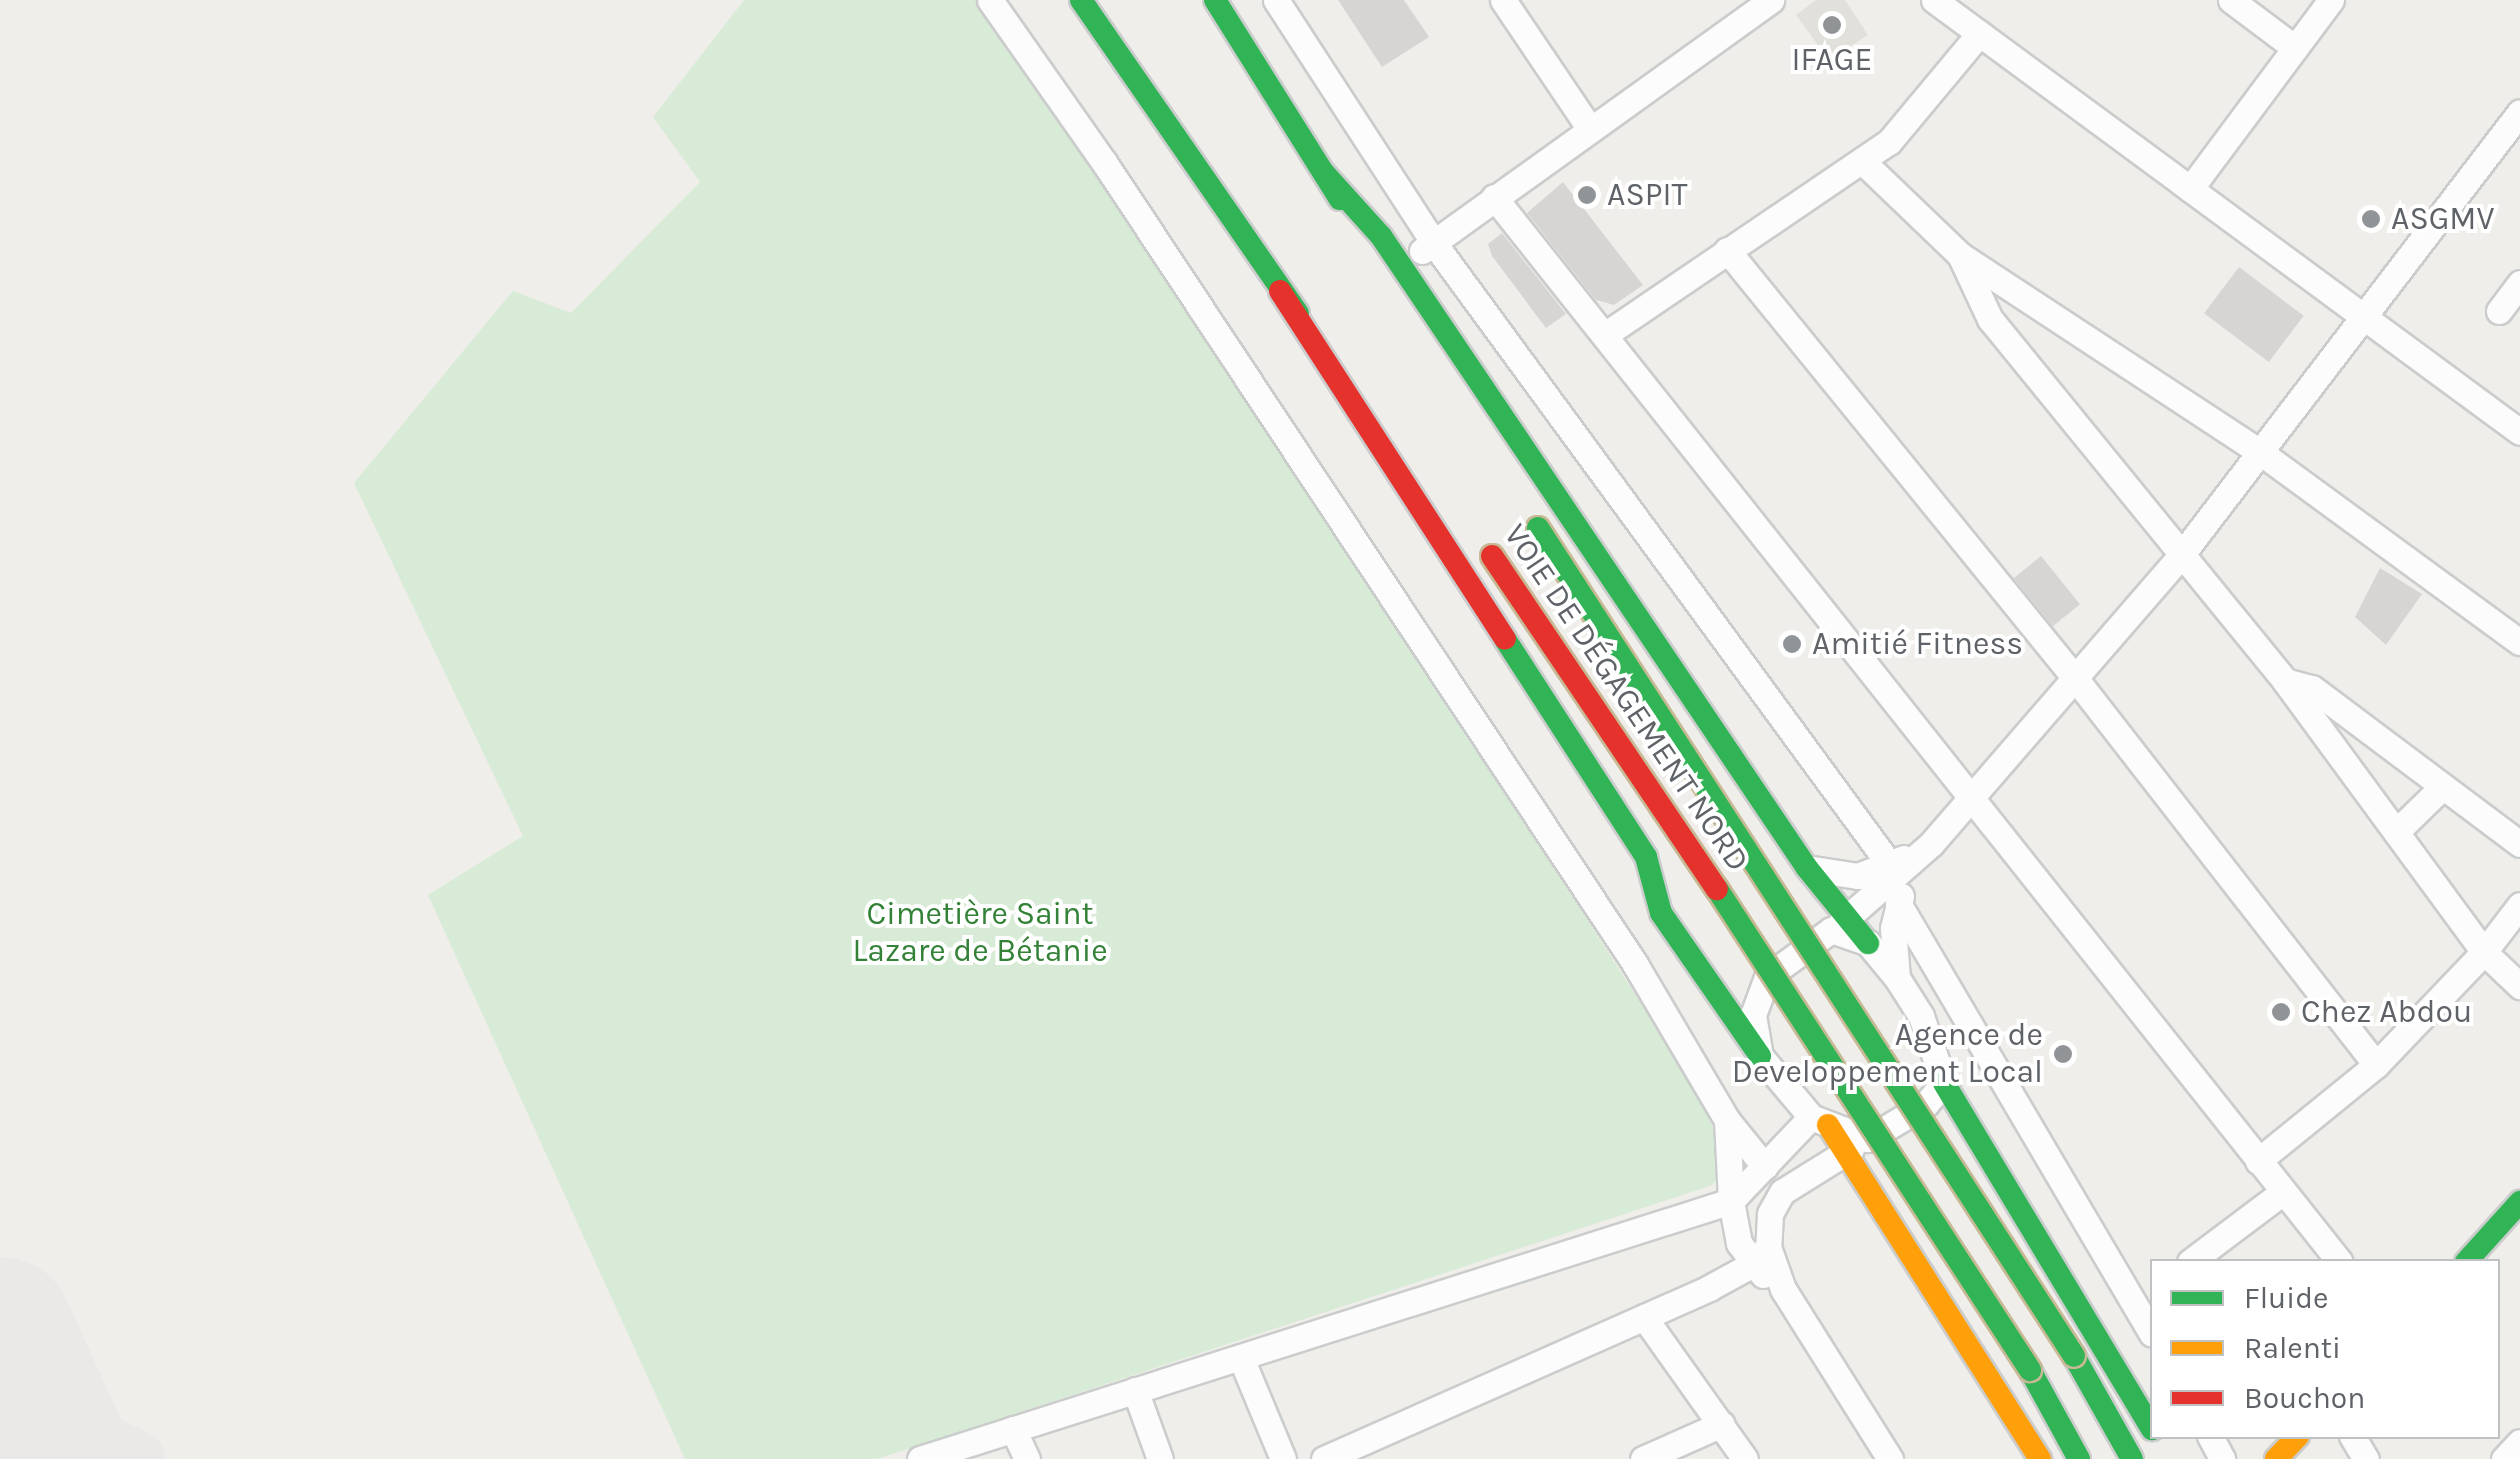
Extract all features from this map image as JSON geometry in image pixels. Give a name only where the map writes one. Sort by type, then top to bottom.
[{"type":"main road","points":[[1080,0],[1280,291],[1646,856],[1662,913],[1760,1056]]},
{"type":"main road","points":[[1216,0],[1474,420]]},
{"type":"main road","points":[[1324,173],[1401,266],[1807,868],[1840,924]]},
{"type":"main road","points":[[1280,291],[1433,481]]},
{"type":"main road","name":"VOIE DE DÉGAGEMENT NORD","points":[[1533,520],[2074,1356],[2132,1459]]},
{"type":"main road","name":"VOIE DE DÉGAGEMENT NORD","points":[[1486,548],[1868,1114],[2030,1370],[2078,1459]]},
{"type":"main road","points":[[1944,1083],[2150,1426]]},
{"type":"main road","points":[[1820,1121],[2040,1459]]},
{"type":"main road","points":[[2469,1259],[2520,1202]]},
{"type":"main road","points":[[2276,1459],[2295,1439]]},
{"type":"street","points":[[990,0],[1635,964],[1728,1120],[1765,1167]]},
{"type":"street","points":[[1276,0],[1433,242],[1890,866]]},
{"type":"street","points":[[1503,0],[1590,130]]},
{"type":"street","points":[[1401,266],[1771,0]]},
{"type":"street","points":[[1934,0],[2520,432]]},
{"type":"street","points":[[2231,0],[2295,48]]},
{"type":"street","points":[[2190,189],[2331,0]]},
{"type":"street","points":[[1606,334],[1862,161],[1920,111],[1979,34]]},
{"type":"street","points":[[1868,1139],[1820,1121],[1760,1056],[1753,1015],[1767,977],[1840,924],[1930,844],[1972,796],[2182,554],[2520,112]]},
{"type":"street","points":[[1862,161],[1960,255],[2260,452],[2516,632]]},
{"type":"street","points":[[1494,198],[1606,334],[2338,1259]]},
{"type":"street","points":[[1726,250],[2074,678],[2376,1066]]},
{"type":"street","points":[[1960,255],[1990,320],[2284,681],[2484,952],[2520,986]]},
{"type":"street","points":[[2500,312],[2520,283]]},
{"type":"street","points":[[2284,681],[2312,688],[2440,789],[2520,844]]},
{"type":"street","points":[[2396,832],[2440,789]]},
{"type":"street","points":[[1807,868],[1858,876],[1890,866],[1930,844]]},
{"type":"street","points":[[1897,978],[1898,903],[1930,844]]},
{"type":"street","points":[[1898,903],[2144,1296],[2150,1324]]},
{"type":"street","points":[[2258,1161],[2376,1066],[2484,952],[2520,905]]},
{"type":"street","points":[[1761,1256],[1770,1214],[1782,1192],[1926,1104],[1944,1083],[1921,1016],[1897,978],[1868,943],[1840,924]]},
{"type":"street","points":[[1728,1120],[1738,1242],[1761,1256],[1890,1459]]},
{"type":"street","points":[[920,1459],[1732,1202],[1765,1167],[1820,1121]]},
{"type":"street","points":[[2194,1259],[2282,1192]]},
{"type":"street","points":[[1324,1459],[1644,1316],[1761,1256]]},
{"type":"street","points":[[1644,1316],[1722,1424],[1740,1457]]},
{"type":"street","points":[[1241,1358],[1282,1459]]},
{"type":"street","points":[[1135,1390],[1160,1459]]},
{"type":"street","points":[[1643,1459],[1722,1424]]},
{"type":"street","points":[[1014,1429],[1027,1459]]},
{"type":"street","points":[[2504,1459],[2520,1442]]},
{"type":"shaded area","name":"IFAGE","points":[[1816,0],[1845,0],[1868,35],[1829,60],[1796,15]]},
{"type":"green space","name":"Cimetière Saint Lazare de Bétanie","points":[[744,0],[978,0],[1098,163],[1701,1096],[1722,1153],[1721,1177],[1710,1186],[877,1459],[685,1459],[428,895],[523,836],[354,483],[513,291],[571,313],[700,182],[653,117]]},
{"type":"building","points":[[1338,0],[1404,0],[1429,37],[1382,67]]},
{"type":"building","points":[[1563,182],[1643,285],[1614,305],[1596,300],[1527,213]]},
{"type":"building","points":[[1502,233],[1566,314],[1546,328],[1492,256],[1488,244]]},
{"type":"building","points":[[2239,267],[2304,316],[2269,362],[2204,313]]},
{"type":"building","points":[[2041,556],[2080,604],[2053,626],[2014,578]]},
{"type":"building","points":[[2380,568],[2422,594],[2386,645],[2355,617]]},
{"type":"taxiway","points":[[7,1345],[61,1423],[136,1459]]},
{"type":"runway","points":[[0,1329],[59,1459]]},
{"type":"traffic: fast","points":[[1081,0],[1298,313]]},
{"type":"traffic: fast","points":[[1215,0],[1340,199]]},
{"type":"traffic: fast","points":[[1324,173],[1381,236],[1807,868],[1868,943]]},
{"type":"traffic: fast","points":[[1538,528],[2074,1356]]},
{"type":"traffic: fast","points":[[1505,639],[1646,857],[1661,913],[1760,1056]]},
{"type":"traffic: fast","points":[[1717,889],[2030,1370]]},
{"type":"traffic: fast","points":[[1944,1083],[2150,1426]]},
{"type":"traffic: fast","points":[[2469,1259],[2520,1202]]},
{"type":"traffic: fast","points":[[2074,1356],[2132,1459]]},
{"type":"traffic: fast","points":[[2030,1370],[2079,1459]]},
{"type":"traffic: slow","points":[[1828,1125],[2040,1459]]},
{"type":"traffic: slow","points":[[2276,1459],[2295,1439]]},
{"type":"traffic: jam","points":[[1280,291],[1505,639]]},
{"type":"traffic: jam","points":[[1492,556],[1717,889]]},
{"type":"place","name":"IFAGE","points":[[1832,25]]},
{"type":"place","name":"ASPIT","points":[[1587,195]]},
{"type":"place","name":"ASGMV","points":[[2371,219]]},
{"type":"place","name":"Amitié Fitness","points":[[1792,644]]},
{"type":"place","name":"Chez Abdou","points":[[2281,1012]]},
{"type":"place","name":"Agence de Developpement Local","points":[[2063,1054]]}]
